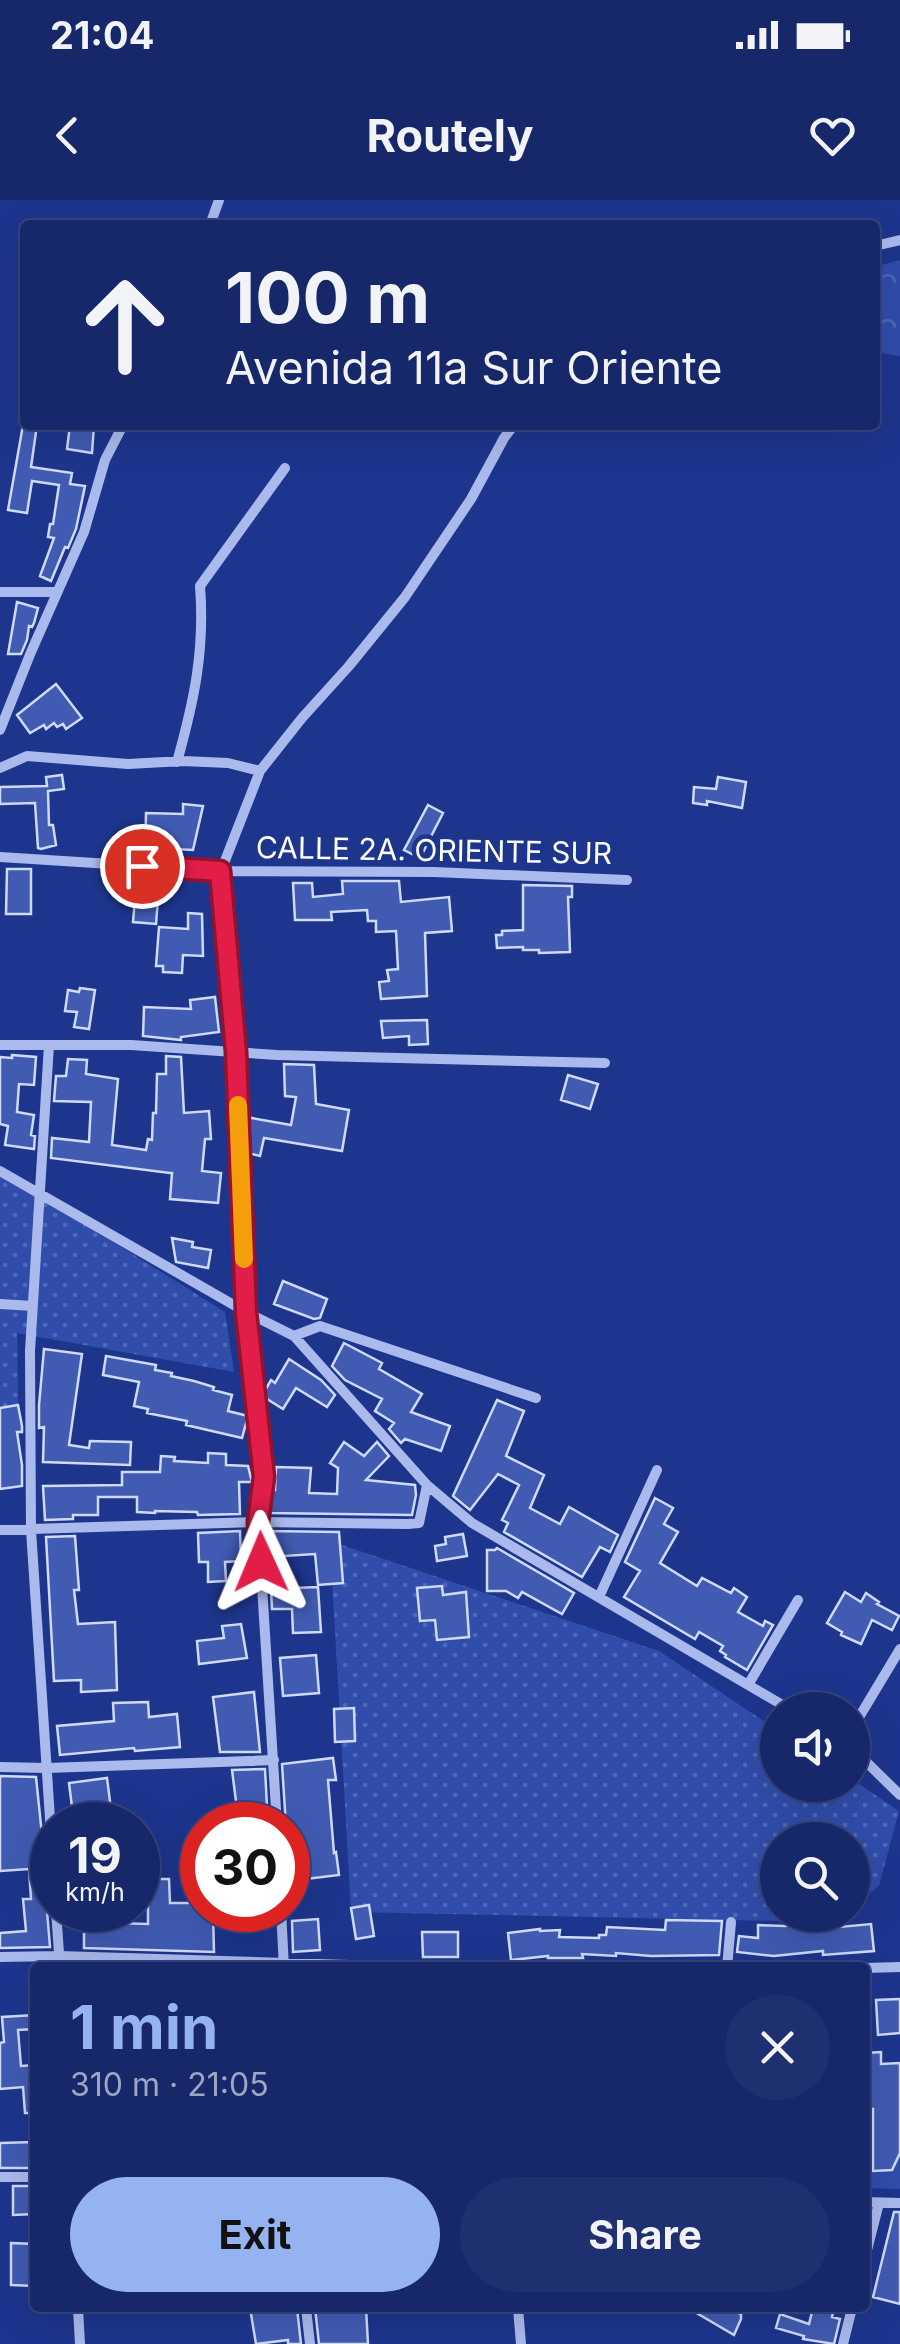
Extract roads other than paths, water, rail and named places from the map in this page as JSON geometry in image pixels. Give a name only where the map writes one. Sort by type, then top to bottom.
[{"type":"street","points":[[0,730],[84,532],[105,460],[120,430]]},
{"type":"street","points":[[276,1802],[258,1522],[264,1477],[246,1312],[236,1052],[220,871],[260,771],[405,597],[471,499],[510,430]]},
{"type":"street","points":[[177,762],[194,702],[200,651],[200,586],[285,468]]},
{"type":"street","points":[[0,592],[58,592]]},
{"type":"street","points":[[0,768],[27,756],[128,764],[228,763],[260,771]]},
{"type":"street","name":"CALLE 2A. ORIENTE SUR","points":[[0,857],[220,871],[434,872],[627,880]]},
{"type":"street","points":[[0,1045],[131,1045],[276,1055],[605,1063]]},
{"type":"street","points":[[49,1046],[30,1351],[31,1530],[50,1802]]},
{"type":"street","points":[[0,1171],[294,1336],[427,1484],[472,1523],[760,1692]]},
{"type":"street","points":[[0,1304],[33,1306]]},
{"type":"street","points":[[294,1336],[320,1326],[536,1398]]},
{"type":"street","points":[[599,1597],[656,1470]]},
{"type":"street","points":[[0,1530],[258,1522],[419,1523],[427,1484]]},
{"type":"street","points":[[748,1685],[798,1600]]},
{"type":"street","points":[[870,1698],[900,1649]]},
{"type":"street","points":[[0,1767],[274,1760]]},
{"type":"street","points":[[870,1766],[900,1795]]},
{"type":"street","points":[[728,1962],[731,1922]]},
{"type":"street","points":[[0,1957],[59,1962],[57,1932]]},
{"type":"street","points":[[282,1932],[284,1962]]},
{"type":"street","points":[[870,1968],[900,1967]]},
{"type":"street","points":[[0,2177],[30,2177]]},
{"type":"street","points":[[870,2202],[900,2202]]},
{"type":"street","points":[[870,2238],[879,2203]]},
{"type":"street","points":[[78,2312],[80,2344]]},
{"type":"street","points":[[306,2312],[310,2344]]},
{"type":"street","points":[[518,2312],[521,2344]]},
{"type":"street","points":[[843,2344],[851,2312]]}]
